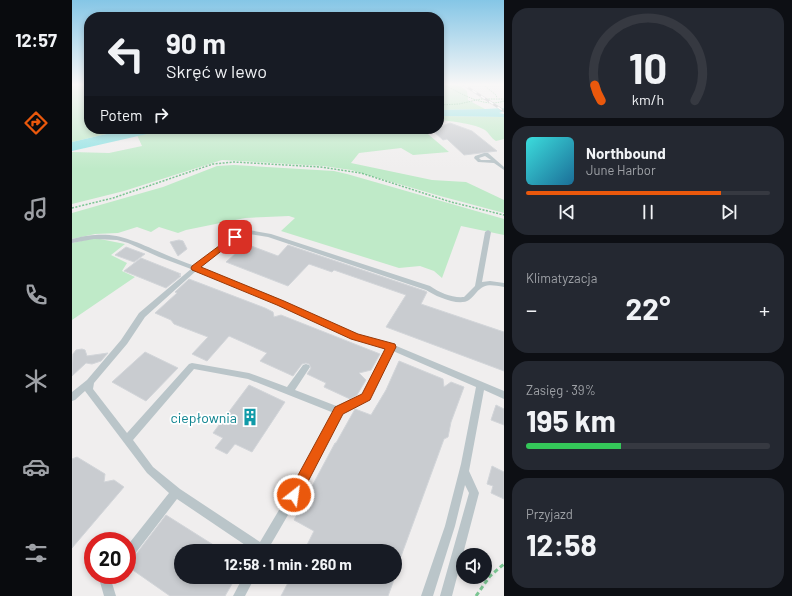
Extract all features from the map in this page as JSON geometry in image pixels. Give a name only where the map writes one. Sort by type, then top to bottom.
[{"type":"lane","points":[[495,162],[504,169]]},
{"type":"lane","points":[[72,397],[90,382],[124,342],[142,315],[195,268],[235,237],[249,232],[256,232],[364,266],[428,288],[434,293],[457,299],[466,299],[478,286],[488,232]]},
{"type":"lane","points":[[72,241],[93,236],[117,237],[132,241],[151,252],[195,268],[280,303],[355,337],[391,347],[504,395]]},
{"type":"lane","points":[[478,286],[490,283],[504,285]]},
{"type":"lane","points":[[266,544],[302,481],[339,411],[366,397],[391,347]]},
{"type":"lane","points":[[127,440],[192,366],[249,376],[339,411]]},
{"type":"lane","points":[[289,392],[306,367]]},
{"type":"lane","points":[[90,382],[90,390],[150,470],[176,492],[252,544]]},
{"type":"lane","points":[[427,596],[450,526],[470,448],[481,385]]},
{"type":"lane","points":[[446,596],[474,494],[464,471]]},
{"type":"lane","points":[[136,543],[176,492]]},
{"type":"lane","points":[[107,584],[110,596]]},
{"type":"lane","points":[[239,596],[245,584]]},
{"type":"path","points":[[72,208],[113,198],[213,164],[234,162],[320,168],[361,173],[451,202],[504,215]]},
{"type":"path","points":[[476,596],[490,576],[504,564]]},
{"type":"green space","points":[[72,113],[84,113],[84,134],[106,134],[72,142]]},
{"type":"green space","points":[[444,116],[504,117],[504,139],[496,141],[485,130],[463,123],[444,121]]},
{"type":"green space","points":[[428,134],[449,152],[413,155],[401,148],[359,153],[351,163],[432,180],[466,182],[504,200],[504,213],[351,170],[323,166],[222,160],[124,191],[72,204],[72,152],[109,153],[142,146],[137,135]]},
{"type":"green space","points":[[234,165],[334,171],[347,174],[504,219],[504,235],[461,226],[442,278],[434,271],[420,266],[399,268],[281,231],[295,218],[289,216],[245,218],[178,233],[159,227],[151,232],[137,227],[118,233],[95,234],[72,239],[72,213],[163,187],[217,166]]},
{"type":"green space","points":[[95,238],[125,244],[111,255],[127,263],[122,271],[135,277],[72,320],[72,243]]},
{"type":"water","points":[[444,113],[499,113],[504,114],[504,117],[444,116]]},
{"type":"water","points":[[106,134],[147,134],[72,151],[72,142]]},
{"type":"building","points":[[450,123],[472,131],[497,151],[464,155],[447,139],[443,140],[436,134],[444,134],[444,125]]},
{"type":"building","points":[[179,240],[183,241],[187,249],[178,256],[170,242]]},
{"type":"building","points":[[246,244],[278,256],[288,245],[425,291],[427,292],[421,304],[504,332],[504,371],[386,327],[406,295],[334,270],[332,272],[309,264],[288,286],[226,262]]},
{"type":"building","points":[[126,247],[145,254],[134,262],[115,255]]},
{"type":"building","points":[[141,258],[181,274],[179,275],[181,276],[166,288],[124,271]]},
{"type":"building","points":[[189,279],[265,308],[273,312],[274,317],[281,315],[380,354],[371,370],[359,373],[366,380],[357,395],[350,399],[324,387],[326,383],[307,374],[311,368],[309,364],[302,364],[293,376],[260,361],[267,353],[229,336],[207,361],[192,354],[208,337],[174,324],[171,320],[155,313],[177,293],[175,292]]},
{"type":"building","points":[[76,350],[85,350],[87,356],[108,353],[101,361],[92,364],[86,363],[72,376],[73,354]]},
{"type":"building","points":[[145,352],[178,368],[146,401],[112,382]]},
{"type":"building","points":[[399,361],[443,379],[444,387],[451,382],[464,387],[451,422],[448,437],[444,439],[402,554],[402,544],[308,544],[314,531],[294,520],[355,409],[371,415],[386,390]]},
{"type":"building","name":"ciepłownia","points":[[249,385],[285,402],[252,452],[235,444],[227,454],[215,448],[223,438],[213,433]]},
{"type":"building","points":[[496,405],[504,409],[504,425],[491,420]]},
{"type":"building","points":[[77,457],[105,474],[104,482],[114,480],[124,487],[86,532],[84,532],[72,548],[72,459]]},
{"type":"building","points":[[492,466],[504,472],[504,499],[491,493],[493,486],[487,484]]},
{"type":"building","points":[[166,515],[212,544],[174,544],[174,584],[232,584],[225,596],[170,596],[136,572],[136,554]]},
{"type":"building","points":[[287,584],[392,584],[388,596],[281,596]]},
{"type":"place","name":"ciepłownia","points":[[250,417]]},
{"type":"route","points":[[235,237],[195,268],[280,303],[355,337],[391,347],[366,397],[339,411],[294,495]]}]
